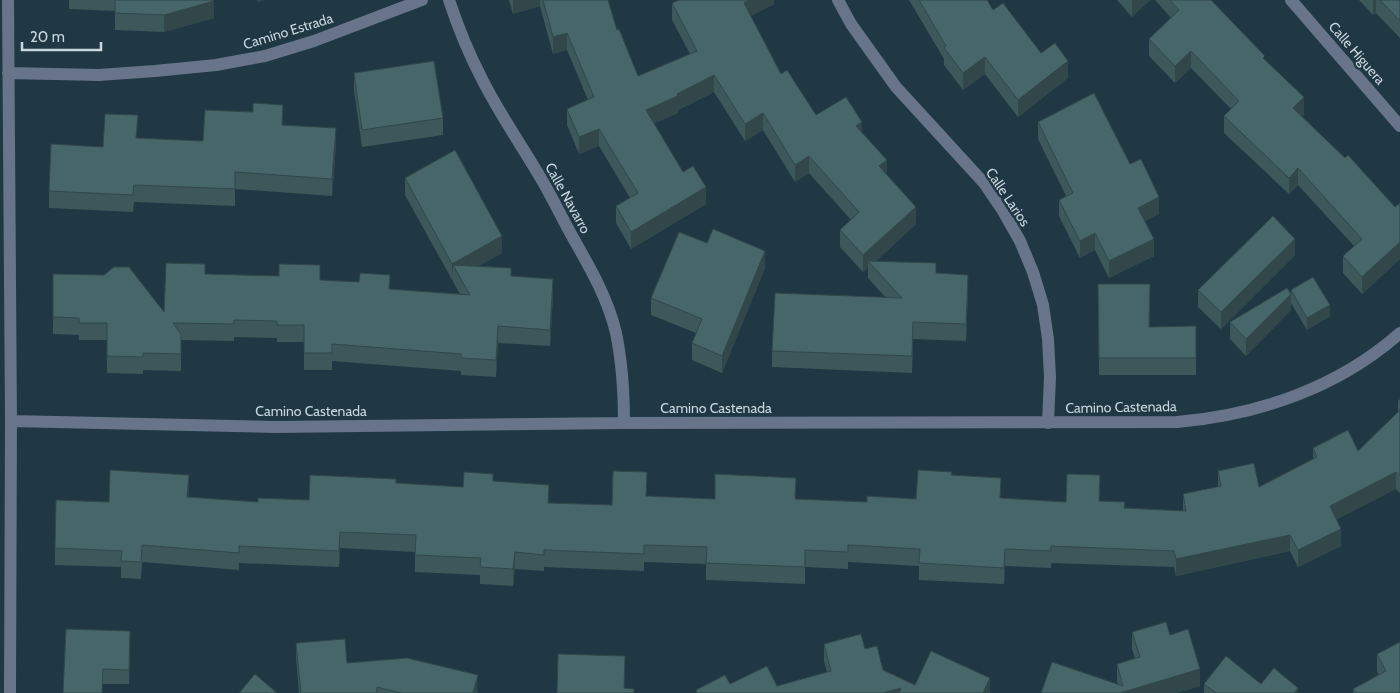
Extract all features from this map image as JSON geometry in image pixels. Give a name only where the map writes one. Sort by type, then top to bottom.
[{"type":"street","points":[[8,0],[11,421],[10,693]]},
{"type":"street","name":"Camino Estrada","points":[[8,73],[99,75],[216,65],[265,56],[314,41],[422,0]]},
{"type":"street","name":"Calle Navarro","points":[[449,0],[461,35],[481,78],[511,131],[543,181],[605,301],[615,332],[621,362],[624,423]]},
{"type":"street","name":"Calle Larios","points":[[838,0],[851,24],[896,88],[984,183],[1020,241],[1033,272],[1043,305],[1048,339],[1050,377],[1048,423]]},
{"type":"street","name":"Calle Higuera","points":[[1291,0],[1400,126]]},
{"type":"street","name":"Camino Castenada","points":[[11,421],[276,427],[624,423],[1177,422],[1248,412],[1286,400],[1323,384],[1358,364],[1400,333]]},
{"type":"building","points":[[115,0],[214,1],[164,15],[115,13]]},
{"type":"building","points":[[543,0],[608,0],[617,30],[619,29],[638,76],[697,51],[672,3],[679,0],[749,0],[744,3],[781,74],[787,70],[816,115],[846,97],[862,122],[856,126],[887,160],[879,166],[916,207],[863,255],[840,230],[859,212],[809,156],[795,165],[763,113],[745,124],[714,75],[677,94],[678,96],[646,110],[683,172],[693,166],[706,187],[631,232],[616,206],[638,193],[599,129],[579,137],[567,109],[594,97],[567,33],[553,37]]},
{"type":"building","points":[[919,0],[987,0],[993,10],[1003,3],[1041,53],[1055,43],[1068,61],[1018,100],[985,57],[963,73],[944,48],[946,46]]},
{"type":"building","points":[[1170,0],[1211,0],[1265,56],[1263,58],[1304,97],[1293,108],[1345,158],[1348,155],[1395,207],[1400,203],[1400,242],[1362,277],[1343,256],[1362,239],[1298,168],[1289,178],[1224,116],[1239,101],[1191,51],[1175,66],[1149,39],[1179,10]]},
{"type":"building","points":[[1380,0],[1400,0],[1400,21]]},
{"type":"building","points":[[434,61],[443,118],[362,130],[354,73]]},
{"type":"building","points":[[1094,93],[1130,164],[1141,159],[1159,197],[1138,208],[1154,239],[1109,261],[1095,233],[1080,241],[1059,200],[1073,193],[1038,122]]},
{"type":"building","points":[[253,103],[283,105],[282,125],[336,128],[332,179],[235,172],[235,189],[134,185],[133,195],[49,191],[51,144],[103,147],[105,114],[138,115],[136,138],[203,141],[205,110],[253,112]]},
{"type":"building","points":[[455,150],[502,236],[452,264],[405,178]]},
{"type":"building","points":[[1273,216],[1295,239],[1221,312],[1198,290]]},
{"type":"building","points":[[713,229],[765,251],[722,356],[692,343],[702,319],[651,298],[679,232],[707,243]]},
{"type":"building","points":[[868,261],[936,263],[936,273],[968,275],[966,324],[913,322],[912,356],[772,351],[775,293],[902,298]]},
{"type":"building","points":[[166,263],[205,264],[205,274],[279,276],[279,264],[320,265],[320,280],[359,282],[360,273],[390,275],[389,289],[470,295],[453,265],[511,268],[511,276],[553,279],[550,330],[498,326],[496,360],[461,358],[461,354],[332,344],[332,353],[304,353],[304,325],[277,325],[277,321],[234,320],[234,324],[173,323],[181,334],[181,354],[143,353],[143,357],[107,356],[107,323],[79,323],[79,318],[53,317],[53,274],[104,275],[114,267],[129,267],[164,312]]},
{"type":"building","points":[[1313,277],[1330,305],[1307,318],[1291,290]]},
{"type":"building","points":[[1098,284],[1150,284],[1149,327],[1196,326],[1196,358],[1099,358]]},
{"type":"building","points":[[1287,288],[1291,294],[1246,339],[1230,322]]},
{"type":"building","points":[[1400,410],[1400,476],[1396,472],[1330,506],[1341,529],[1298,550],[1290,535],[1176,559],[1174,551],[1051,546],[1051,551],[1005,549],[1004,568],[919,563],[920,549],[848,545],[848,552],[805,550],[805,567],[706,563],[707,547],[644,545],[644,554],[544,550],[544,555],[515,552],[513,569],[480,567],[481,558],[415,555],[416,535],[340,532],[339,551],[239,546],[239,553],[142,545],[141,562],[121,561],[122,551],[55,548],[56,500],[109,502],[110,470],[189,475],[187,497],[258,502],[258,498],[309,500],[310,475],[396,479],[396,483],[463,487],[464,472],[493,474],[493,481],[549,485],[548,503],[612,505],[613,471],[647,472],[646,496],[715,499],[715,474],[796,478],[795,499],[867,502],[867,496],[916,499],[918,470],[952,472],[951,475],[1001,478],[1000,498],[1066,502],[1067,474],[1100,475],[1099,501],[1125,502],[1124,508],[1186,511],[1183,494],[1221,486],[1218,471],[1254,463],[1259,487],[1317,457],[1313,448],[1348,430],[1358,451]]},
{"type":"building","points":[[1166,622],[1170,635],[1188,629],[1200,669],[1120,693],[1041,693],[1052,662],[1123,686],[1117,664],[1140,657],[1132,632]]},
{"type":"building","points":[[66,629],[130,631],[129,670],[103,669],[102,693],[63,693]]},
{"type":"building","points":[[861,634],[865,649],[877,646],[883,670],[915,685],[931,651],[990,678],[983,693],[899,693],[901,688],[883,693],[697,693],[696,690],[725,675],[730,684],[767,666],[777,686],[831,671],[824,644]]},
{"type":"building","points":[[345,639],[347,663],[407,658],[478,675],[473,693],[401,693],[377,687],[377,693],[301,693],[296,643]]},
{"type":"building","points":[[1400,642],[1400,693],[1356,693],[1353,689],[1386,671],[1377,654]]},
{"type":"building","points":[[558,654],[625,656],[624,688],[634,689],[634,693],[557,693]]},
{"type":"building","points":[[1226,656],[1261,684],[1274,668],[1298,688],[1294,693],[1216,693],[1204,684]]},
{"type":"building","points":[[255,674],[277,693],[239,693]]}]
